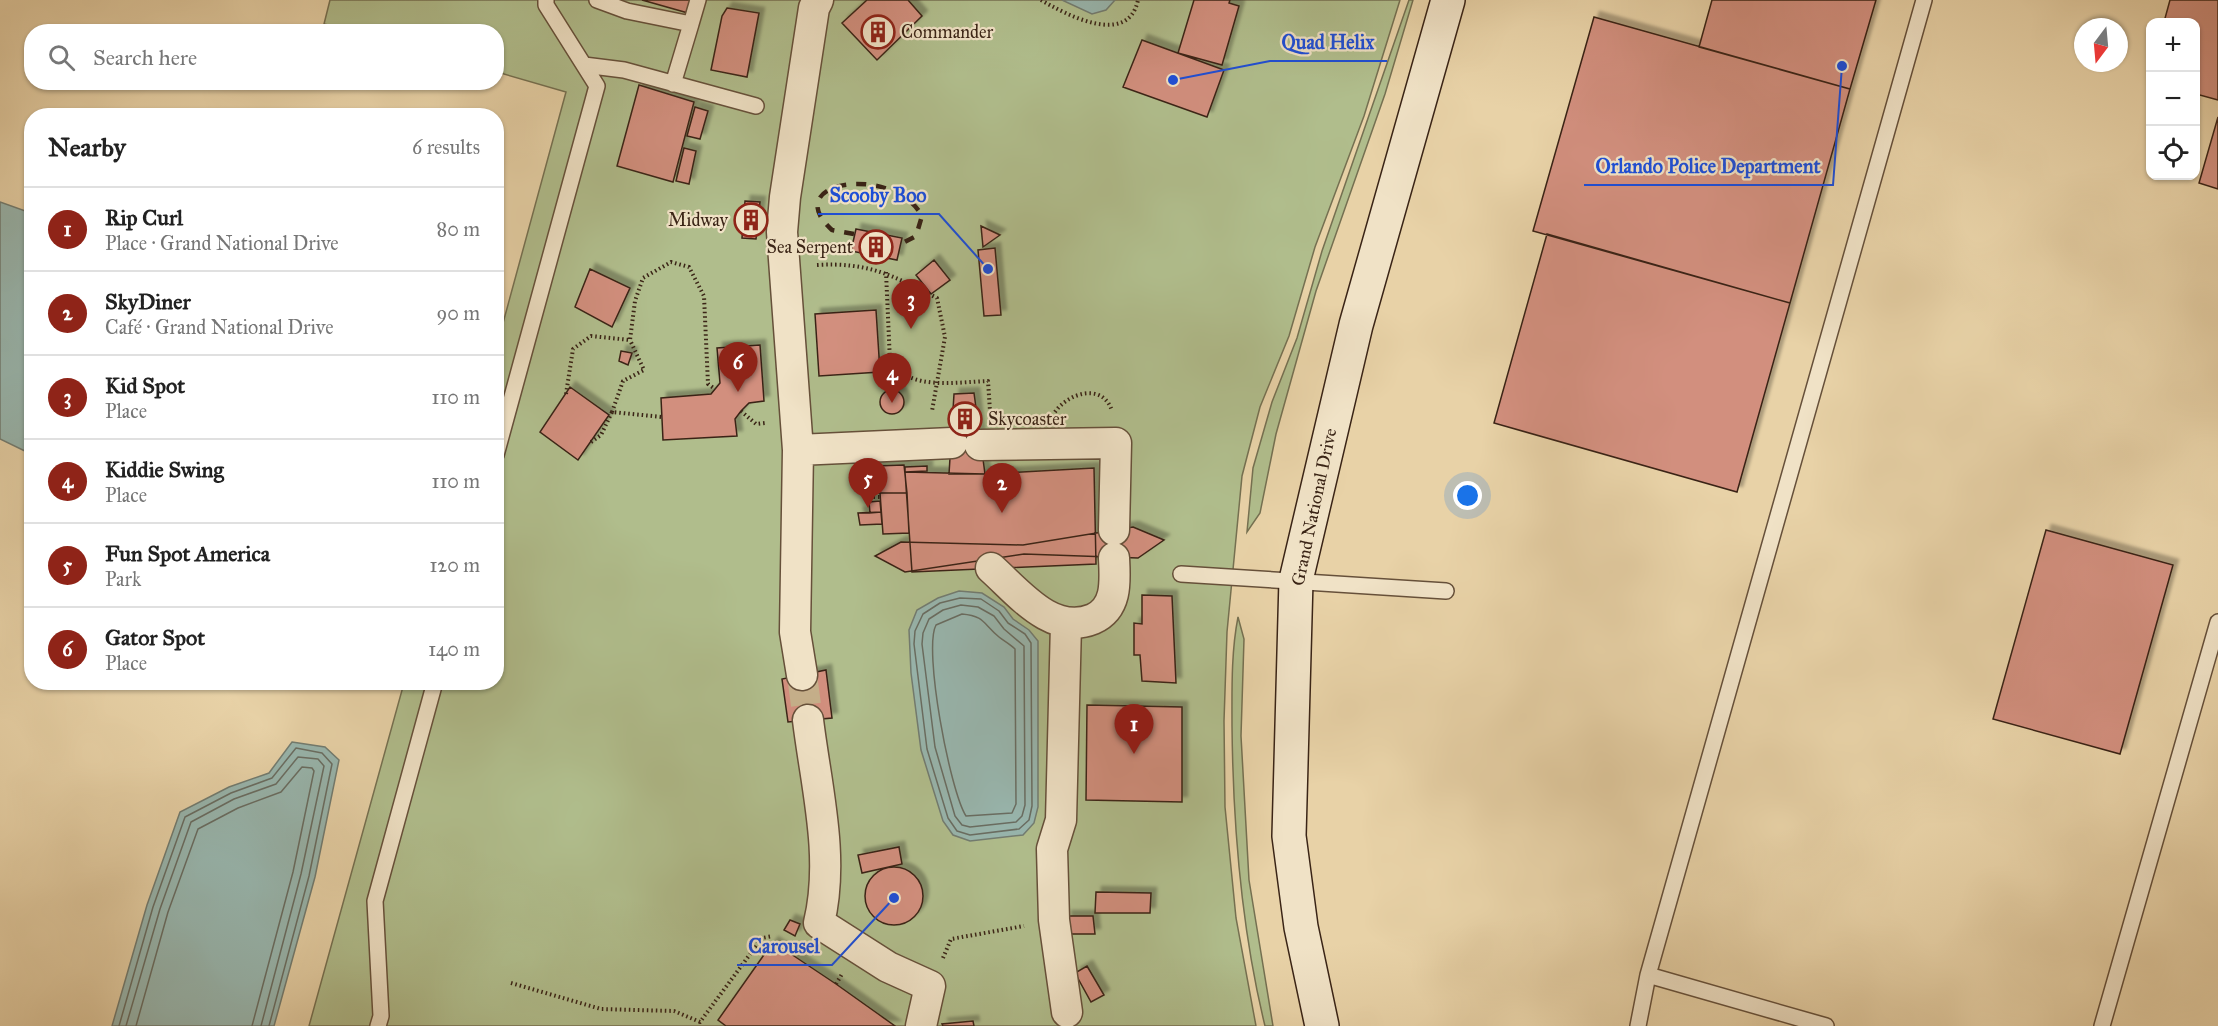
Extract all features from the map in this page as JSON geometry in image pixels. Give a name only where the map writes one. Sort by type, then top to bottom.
[{"type":"street","points":[[802,675],[795,632],[798,450],[783,267],[785,196],[814,8],[818,0]]},
{"type":"street","name":"Grand National Drive","points":[[1322,1026],[1301,927],[1289,836],[1296,580],[1356,325],[1449,0]]},
{"type":"street","points":[[798,450],[964,444],[1116,443],[1115,588],[1109,606],[1096,618],[1076,625],[1065,624],[1043,614],[991,568]]},
{"type":"street","points":[[1065,624],[1061,820],[1052,849],[1053,920],[1067,1012]]},
{"type":"street","points":[[808,720],[825,855],[825,896],[819,922],[888,968],[930,986],[921,1026]]},
{"type":"lane","points":[[504,426],[597,86],[546,5],[546,0]]},
{"type":"lane","points":[[597,0],[627,11],[691,24]]},
{"type":"lane","points":[[674,84],[698,0]]},
{"type":"lane","points":[[1638,1026],[1648,975],[1924,0]]},
{"type":"lane","points":[[584,65],[624,70],[756,106]]},
{"type":"lane","points":[[1181,574],[1446,591]]},
{"type":"lane","points":[[2102,1026],[2218,622]]},
{"type":"lane","points":[[378,1026],[381,1016],[375,901],[433,690]]},
{"type":"lane","points":[[1648,975],[1826,1026]]},
{"type":"path","points":[[1041,0],[1072,16],[1097,25],[1123,20],[1134,11],[1138,0]]},
{"type":"path","points":[[591,442],[601,435],[623,381],[644,370],[630,340],[635,301],[643,278],[671,262],[689,267],[704,296],[708,384],[715,389]]},
{"type":"path","points":[[783,267],[846,263],[886,272],[937,298],[945,337],[937,382],[932,410],[964,444],[988,381],[937,382],[920,382],[896,371],[890,362],[886,272]]},
{"type":"path","points":[[566,394],[573,349],[591,336],[630,340]]},
{"type":"path","points":[[612,412],[662,417]]},
{"type":"path","points":[[930,986],[951,939],[1053,920]]},
{"type":"path","points":[[511,982],[601,1009],[674,1011],[700,1022],[762,938],[773,936]]},
{"type":"green space","points":[[330,0],[1400,0],[1364,116],[1315,247],[1289,336],[1260,407],[1242,476],[1227,632],[1224,721],[1225,807],[1236,918],[1256,1026],[309,1026],[402,690],[504,690],[504,319],[566,92],[504,74],[504,24],[324,24]]},
{"type":"green space","points":[[1409,0],[1413,0],[1385,94],[1316,291],[1276,434],[1260,513],[1247,532],[1253,468],[1272,402],[1297,338],[1322,251]]},
{"type":"green space","points":[[1238,617],[1244,639],[1241,736],[1249,880],[1273,1026],[1265,1026],[1250,952],[1240,877],[1233,764],[1232,699],[1233,658]]},
{"type":"water","points":[[1062,0],[1115,0],[1106,10],[1092,14]]},
{"type":"water","points":[[0,202],[24,211],[24,451],[0,439]]},
{"type":"water","points":[[959,591],[982,593],[1004,607],[1013,619],[1029,630],[1038,641],[1038,807],[1034,823],[1023,835],[970,841],[953,835],[943,821],[921,750],[911,673],[909,630],[917,610],[938,598]]},
{"type":"water","points":[[292,742],[325,747],[339,760],[315,877],[274,1026],[112,1026],[147,905],[180,812],[229,787],[269,773]]},
{"type":"building","points":[[642,0],[691,0],[688,13]]},
{"type":"building","name":"Commander","points":[[867,0],[908,0],[922,16],[877,60],[842,23]]},
{"type":"building","points":[[1194,0],[1230,0],[1229,3],[1239,6],[1222,65],[1178,53]]},
{"type":"building","points":[[1712,0],[1876,0],[1850,89],[1699,47]]},
{"type":"building","points":[[2170,0],[2218,0],[2218,100],[2200,95],[2200,18],[2165,18]]},
{"type":"building","points":[[727,8],[759,13],[747,77],[711,70],[722,16]]},
{"type":"building","points":[[1594,17],[1850,89],[1790,303],[1533,231]]},
{"type":"building","points":[[1142,40],[1224,70],[1207,117],[1123,87]]},
{"type":"building","points":[[639,85],[694,102],[673,182],[617,166]]},
{"type":"building","points":[[695,107],[708,111],[700,139],[687,136]]},
{"type":"building","points":[[2218,117],[2218,189],[2199,183]]},
{"type":"building","points":[[684,148],[696,151],[689,184],[676,181]]},
{"type":"building","name":"Midway","points":[[745,201],[760,202],[756,239],[742,238]]},
{"type":"building","points":[[981,226],[1000,235],[983,247]]},
{"type":"building","name":"Sea Serpent","points":[[856,229],[902,238],[897,260],[851,251]]},
{"type":"building","points":[[1547,234],[1790,303],[1737,492],[1494,423]]},
{"type":"building","points":[[995,248],[1001,315],[984,316],[978,250]]},
{"type":"building","points":[[934,260],[950,280],[931,294],[916,275]]},
{"type":"building","points":[[590,269],[630,288],[612,327],[575,307]]},
{"type":"building","points":[[876,310],[880,372],[819,376],[815,314]]},
{"type":"building","points":[[760,345],[764,401],[749,403],[741,411],[735,419],[737,436],[663,440],[661,398],[711,394],[720,383],[717,348]]},
{"type":"building","points":[[621,351],[632,353],[628,365],[619,361]]},
{"type":"building","points":[[570,387],[609,415],[578,460],[540,432]]},
{"type":"building","points":[[892,390],[900,394],[904,402],[900,410],[892,414],[884,410],[880,402],[884,394]]},
{"type":"building","name":"Skycoaster","points":[[974,393],[985,474],[949,474],[954,394]]},
{"type":"building","points":[[904,465],[907,493],[877,493],[876,466]]},
{"type":"building","points":[[927,466],[927,471],[905,472],[905,467]]},
{"type":"building","points":[[1094,468],[1096,564],[912,572],[905,472],[985,474]]},
{"type":"building","points":[[880,493],[907,493],[909,533],[883,534]]},
{"type":"building","points":[[880,501],[881,512],[870,513],[869,502]]},
{"type":"building","points":[[881,512],[882,524],[860,525],[858,513]]},
{"type":"building","points":[[1133,527],[1164,540],[1138,558],[1024,554],[905,572],[875,556],[901,542],[1023,545]]},
{"type":"building","points":[[2046,530],[2173,565],[2120,754],[1993,719]]},
{"type":"building","points":[[1142,595],[1172,596],[1176,683],[1142,681],[1140,655],[1134,655],[1134,623],[1142,624]]},
{"type":"building","points":[[826,670],[832,718],[788,722],[782,679]]},
{"type":"building","points":[[1087,705],[1182,707],[1182,802],[1086,800]]},
{"type":"building","points":[[899,847],[902,864],[862,873],[858,855]]},
{"type":"building","points":[[894,867],[905,869],[918,880],[923,896],[921,907],[910,920],[894,925],[883,923],[870,912],[865,896],[867,885],[878,872]]},
{"type":"building","points":[[1096,892],[1151,893],[1150,913],[1095,913]]},
{"type":"building","points":[[1066,916],[1093,916],[1095,934],[1068,934]]},
{"type":"building","points":[[790,920],[800,924],[795,936],[784,930]]},
{"type":"building","points":[[773,942],[895,1026],[726,1026],[718,1020]]},
{"type":"building","points":[[1087,966],[1104,995],[1091,1002],[1075,973]]},
{"type":"building","points":[[973,1021],[974,1026],[943,1026],[942,1024]]},
{"type":"tunnel","points":[[802,675],[808,720]]},
{"type":"railway","points":[[854,234],[832,230],[819,213],[819,199],[829,190],[846,185],[867,184],[888,189],[908,200],[922,216],[916,236],[901,244]]},
{"type":"place","name":"Commander","points":[[878,32]]},
{"type":"place","name":"Orlando Police Department","points":[[1842,66]]},
{"type":"place","name":"Quad Helix","points":[[1173,80]]},
{"type":"place","name":"Midway","points":[[751,220]]},
{"type":"place","name":"Sea Serpent","points":[[876,247]]},
{"type":"place","name":"Scooby Boo","points":[[988,269]]},
{"type":"place","name":"Kid Spot","points":[[911,329]]},
{"type":"place","name":"Gator Spot","points":[[738,392]]},
{"type":"place","name":"Kiddie Swing","points":[[892,403]]},
{"type":"place","name":"Skycoaster","points":[[965,419]]},
{"type":"place","name":"Fun Spot America","points":[[868,508]]},
{"type":"place","name":"SkyDiner","points":[[1002,513]]},
{"type":"place","name":"Rip Curl","points":[[1134,754]]},
{"type":"place","name":"Carousel","points":[[894,898]]}]
